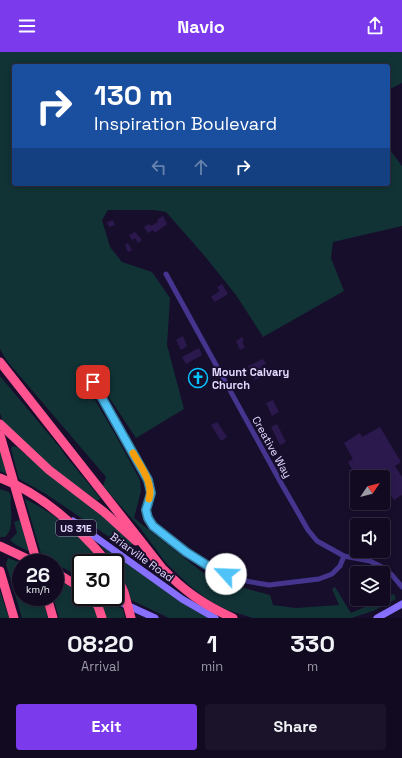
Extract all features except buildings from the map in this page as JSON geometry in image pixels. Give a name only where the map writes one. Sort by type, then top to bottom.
[{"type":"highway","points":[[0,362],[171,577],[205,604],[233,618]]},
{"type":"highway","points":[[0,424],[44,466],[104,512],[153,556]]},
{"type":"highway","points":[[0,435],[33,554]]},
{"type":"highway","name":"US 31E","points":[[0,478],[39,497],[75,527],[100,554]]},
{"type":"highway","points":[[0,546],[17,554]]},
{"type":"highway","points":[[0,571],[13,615]]},
{"type":"highway","points":[[124,592],[131,618]]},
{"type":"highway","points":[[50,606],[53,618]]},
{"type":"highway","points":[[98,606],[102,618]]},
{"type":"main road","name":"Briarville Road","points":[[39,497],[182,599],[215,618]]},
{"type":"main road","points":[[124,604],[155,618]]},
{"type":"main road","points":[[377,618],[402,604]]},
{"type":"main road","points":[[372,618],[384,614]]},
{"type":"street","name":"Creative Way","points":[[166,274],[280,483],[308,530],[318,541],[344,556],[370,561],[382,567],[392,574],[402,587]]},
{"type":"street","points":[[93,382],[148,480],[151,493],[146,510],[148,518],[153,526],[186,552],[213,569],[240,580],[269,586],[319,579],[332,574],[340,566],[344,556]]},
{"type":"green space","points":[[0,52],[402,52],[402,83],[390,89],[390,64],[12,64],[12,186],[390,186],[390,150],[402,166],[402,226],[333,242],[331,258],[344,291],[263,337],[236,295],[203,254],[166,212],[154,210],[108,210],[102,220],[110,247],[122,262],[152,272],[170,298],[167,345],[184,409],[136,438],[90,369],[81,376],[140,480],[141,491],[134,518],[211,579],[270,595],[273,605],[295,608],[339,605],[332,589],[335,587],[351,613],[367,606],[383,606],[373,611],[351,618],[253,618],[227,610],[208,600],[190,586],[166,563],[140,528],[103,486],[106,477],[7,361],[0,349]]},
{"type":"green space","points":[[0,376],[62,450],[100,498],[99,500],[96,500],[56,471],[3,422],[0,413]]},
{"type":"green space","points":[[12,446],[17,447],[102,514],[133,543],[129,548],[127,549],[46,494],[19,479],[11,449]]},
{"type":"green space","points":[[0,449],[7,474],[0,471]]},
{"type":"green space","points":[[0,489],[9,492],[11,496],[11,523],[5,537],[0,537]]},
{"type":"green space","points":[[25,499],[68,526],[96,554],[72,554],[72,572],[64,568],[64,554],[41,554]]},
{"type":"green space","points":[[20,520],[30,552],[16,545],[10,540],[17,533],[14,522]]},
{"type":"green space","points":[[99,544],[114,554],[107,554]]},
{"type":"green space","points":[[8,558],[12,560],[12,584],[6,564]]},
{"type":"green space","points":[[124,561],[211,618],[169,618],[131,600],[124,581]]},
{"type":"green space","points":[[64,584],[72,588],[72,606],[94,606],[98,618],[59,618],[56,606],[64,606]]},
{"type":"green space","points":[[0,591],[9,618],[0,618]]},
{"type":"green space","points":[[394,594],[396,599],[390,602],[390,596]]},
{"type":"green space","points":[[18,606],[45,606],[48,618],[22,618]]},
{"type":"green space","points":[[101,606],[116,606],[123,609],[125,618],[106,618]]},
{"type":"slow traffic","points":[[133,453],[148,480],[151,493],[149,499]]},
{"type":"place","name":"Mount Calvary Church","points":[[198,378]]},
{"type":"route","points":[[93,382],[148,480],[151,493],[146,510],[148,518],[153,526],[186,552],[213,569],[226,574]]}]
